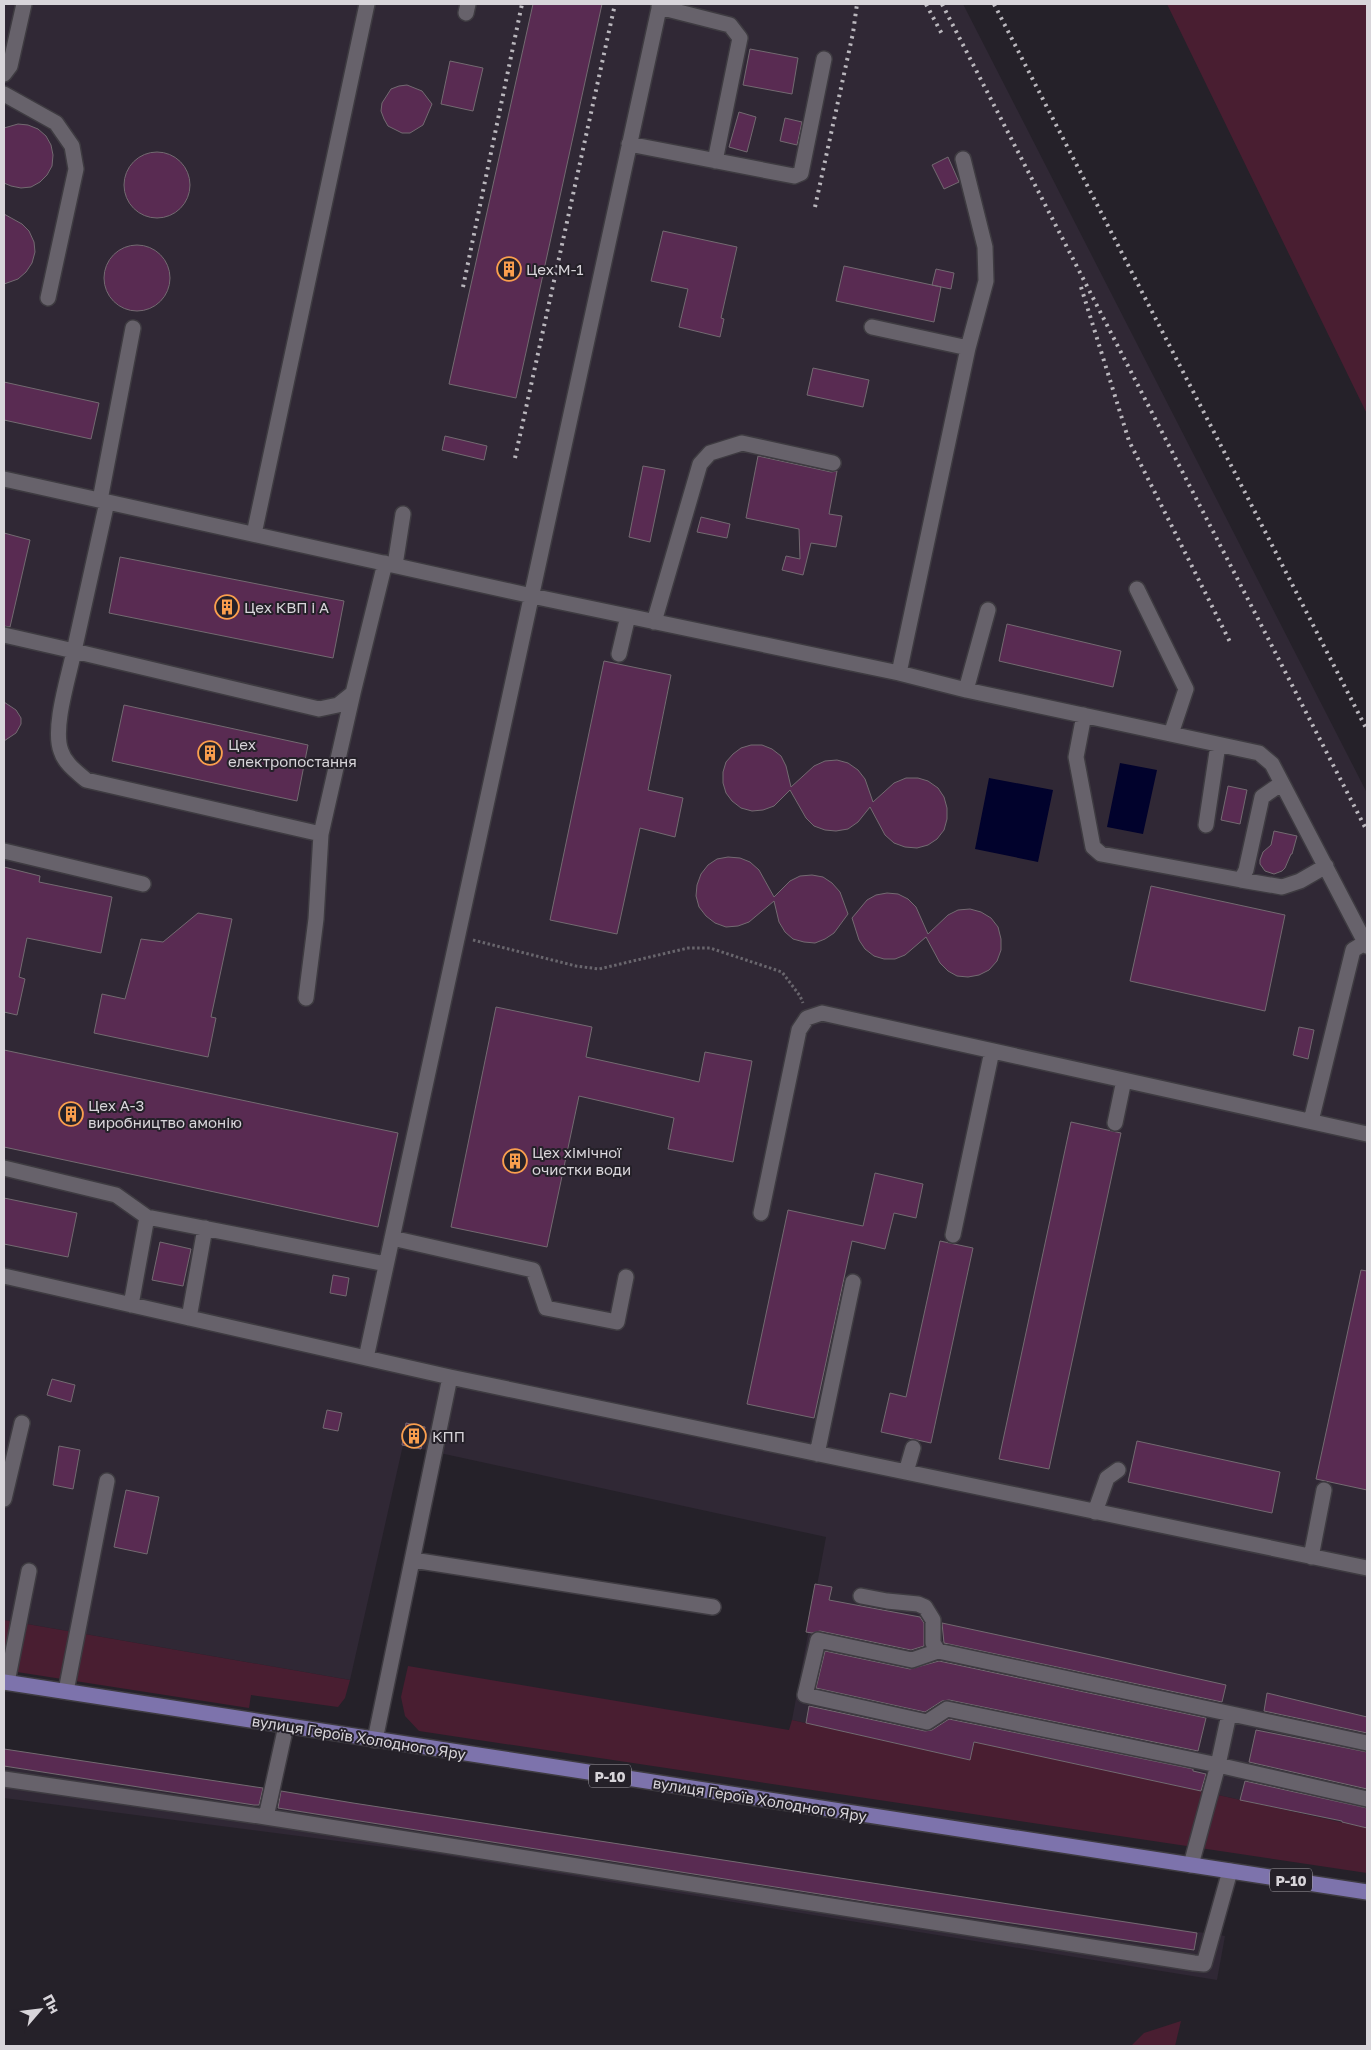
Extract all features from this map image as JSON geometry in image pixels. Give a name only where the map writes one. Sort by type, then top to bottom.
[{"type":"main road","name":"вулиця Героїв Холодного Яру","points":[[5,1682],[1367,1892]]},
{"type":"lane","points":[[4,74],[10,66],[24,4]]},
{"type":"lane","points":[[254,534],[367,4]]},
{"type":"lane","points":[[366,1358],[659,6],[730,25],[740,38],[715,161]]},
{"type":"lane","points":[[629,144],[794,176],[801,173],[824,59]]},
{"type":"lane","points":[[4,94],[56,123],[72,146],[76,169],[48,298]]},
{"type":"lane","points":[[899,673],[968,348],[986,281],[985,246],[963,159]]},
{"type":"lane","points":[[872,327],[968,348]]},
{"type":"lane","points":[[133,328],[104,501],[57,730],[60,751],[69,765],[86,780],[321,834]]},
{"type":"lane","points":[[654,622],[700,464],[710,453],[742,443],[833,463]]},
{"type":"lane","points":[[4,479],[532,596],[899,673],[966,690],[1259,753],[1272,764],[1366,944],[1353,950],[1310,1121]]},
{"type":"lane","points":[[306,998],[316,919],[321,834],[353,693],[403,514]]},
{"type":"lane","points":[[1137,589],[1186,689],[1171,734]]},
{"type":"lane","points":[[966,690],[988,610]]},
{"type":"lane","points":[[619,654],[628,616]]},
{"type":"lane","points":[[4,635],[319,709],[338,705],[353,693]]},
{"type":"lane","points":[[1084,715],[1076,757],[1093,847],[1101,854],[1282,887],[1300,881],[1326,866]]},
{"type":"lane","points":[[1206,825],[1218,745]]},
{"type":"lane","points":[[1241,880],[1246,870],[1262,797],[1282,783]]},
{"type":"lane","points":[[4,851],[143,884]]},
{"type":"lane","points":[[761,1213],[799,1030],[807,1018],[822,1013],[1367,1134]]},
{"type":"lane","points":[[953,1235],[992,1051]]},
{"type":"lane","points":[[1115,1123],[1124,1080]]},
{"type":"lane","points":[[4,1168],[116,1195],[147,1217],[386,1264]]},
{"type":"lane","points":[[131,1305],[147,1217]]},
{"type":"lane","points":[[189,1318],[205,1228]]},
{"type":"lane","points":[[392,1238],[533,1270],[546,1308],[617,1322],[626,1277]]},
{"type":"lane","points":[[4,1276],[450,1377],[1367,1568]]},
{"type":"lane","points":[[817,1454],[853,1282]]},
{"type":"lane","points":[[375,1740],[414,1560],[450,1377]]},
{"type":"lane","points":[[4,1499],[22,1423]]},
{"type":"lane","points":[[906,1472],[913,1448]]},
{"type":"lane","points":[[1095,1512],[1106,1478],[1118,1470]]},
{"type":"lane","points":[[66,1691],[107,1481]]},
{"type":"lane","points":[[1311,1557],[1324,1490]]},
{"type":"lane","points":[[414,1560],[713,1607]]},
{"type":"lane","points":[[5,1682],[29,1571]]},
{"type":"lane","points":[[861,1596],[887,1602],[918,1604],[925,1607],[933,1620],[933,1643],[938,1651]]},
{"type":"lane","points":[[1367,1743],[938,1651],[912,1660],[818,1640],[805,1695],[927,1722],[947,1709],[1218,1765],[1367,1799]]},
{"type":"lane","points":[[1191,1865],[1218,1765],[1229,1714]]},
{"type":"lane","points":[[266,1817],[286,1726]]},
{"type":"lane","points":[[4,1779],[266,1817],[1204,1964],[1230,1871]]},
{"type":"path","points":[[458,936],[576,966],[600,969],[688,948],[710,948],[782,972],[800,996],[807,1018]]},
{"type":"shaded area","points":[[4,4],[963,4],[1367,793],[1367,1828],[975,1741],[970,1760],[792,1720],[826,1537],[403,1445],[350,1680],[4,1620]]},
{"type":"shaded area","points":[[1167,4],[1367,4],[1367,414]]},
{"type":"shaded area","points":[[4,1620],[350,1680],[345,1698],[338,1707],[251,1695],[249,1708],[4,1670]]},
{"type":"shaded area","points":[[408,1666],[789,1730],[792,1720],[970,1760],[975,1741],[1367,1828],[1367,1873],[419,1731],[405,1716],[401,1697]]},
{"type":"shaded area","points":[[4,1752],[1225,1936],[1217,1980],[423,1852],[4,1798]]},
{"type":"shaded area","points":[[1181,2021],[1175,2046],[1131,2046],[1144,2033]]},
{"type":"water","points":[[1120,763],[1157,770],[1143,834],[1107,827]]},
{"type":"water","points":[[989,778],[1053,790],[1038,862],[975,849]]},
{"type":"building","name":"Цех М-1","points":[[533,4],[602,4],[516,398],[449,384]]},
{"type":"building","points":[[750,49],[798,58],[792,94],[743,85]]},
{"type":"building","points":[[450,61],[483,68],[473,111],[441,104]]},
{"type":"building","points":[[407,85],[422,91],[432,104],[423,125],[410,133],[402,133],[388,126],[381,111],[382,103],[391,89]]},
{"type":"building","points":[[739,112],[756,117],[747,152],[729,147]]},
{"type":"building","points":[[785,118],[802,122],[797,145],[780,141]]},
{"type":"building","points":[[18,124],[38,129],[46,136],[51,145],[53,155],[52,166],[40,182],[31,187],[21,188],[4,183],[4,128]]},
{"type":"building","points":[[163,152],[181,161],[188,172],[190,185],[188,198],[181,209],[170,216],[151,218],[133,209],[126,198],[124,179],[133,161],[144,154]]},
{"type":"building","points":[[948,157],[959,182],[944,189],[932,165]]},
{"type":"building","points":[[4,214],[22,224],[29,231],[34,242],[35,252],[32,263],[26,272],[18,279],[4,284]]},
{"type":"building","points":[[663,231],[737,247],[721,318],[724,319],[720,337],[679,327],[688,289],[651,281]]},
{"type":"building","points":[[137,245],[150,248],[160,255],[167,265],[170,278],[167,291],[160,301],[150,308],[137,311],[124,308],[114,301],[107,291],[104,278],[107,265],[114,255],[124,248]]},
{"type":"building","points":[[844,266],[941,287],[934,322],[836,301]]},
{"type":"building","points":[[936,269],[954,273],[951,289],[932,285]]},
{"type":"building","points":[[813,368],[869,380],[863,407],[807,395]]},
{"type":"building","points":[[4,382],[99,403],[91,439],[4,420]]},
{"type":"building","points":[[445,436],[487,446],[484,460],[442,450]]},
{"type":"building","points":[[758,456],[831,472],[837,471],[829,514],[842,516],[836,547],[811,543],[803,575],[782,570],[786,556],[800,559],[799,529],[746,518]]},
{"type":"building","points":[[643,466],[665,470],[650,542],[629,537]]},
{"type":"building","points":[[701,517],[730,524],[727,538],[697,532]]},
{"type":"building","points":[[4,533],[30,540],[10,627],[4,626]]},
{"type":"building","name":"Цех КВП і А","points":[[120,557],[344,601],[333,658],[109,613]]},
{"type":"building","points":[[1007,624],[1121,651],[1113,687],[999,661]]},
{"type":"building","points":[[604,661],[671,675],[648,790],[683,798],[675,837],[640,828],[617,934],[550,920]]},
{"type":"building","points":[[4,702],[16,710],[21,718],[21,724],[16,733],[4,741]]},
{"type":"building","name":"Цех електропостання","points":[[124,705],[308,745],[297,801],[112,761]]},
{"type":"building","points":[[751,745],[762,745],[772,749],[781,756],[786,766],[791,787],[814,766],[825,761],[837,760],[848,763],[858,770],[865,779],[873,802],[894,783],[906,778],[918,778],[928,781],[938,788],[944,797],[947,819],[944,830],[937,839],[928,845],[917,848],[905,847],[894,843],[885,835],[870,807],[858,822],[848,829],[825,830],[814,826],[806,818],[790,790],[774,806],[752,811],[741,808],[726,793],[723,783],[723,772],[726,762],[733,754],[741,748]]},
{"type":"building","points":[[1228,786],[1247,790],[1240,824],[1221,820]]},
{"type":"building","points":[[1274,831],[1297,836],[1292,854],[1285,868],[1274,874],[1265,871],[1260,864],[1260,860],[1263,852],[1271,845]]},
{"type":"building","points":[[728,857],[740,858],[750,862],[759,870],[774,897],[790,881],[800,876],[812,875],[823,877],[840,892],[848,914],[834,933],[815,943],[793,939],[785,932],[779,922],[774,901],[749,922],[738,926],[726,927],[715,923],[699,907],[696,896],[697,885],[701,874],[708,865],[717,859]]},
{"type":"building","points":[[4,867],[40,876],[39,882],[112,897],[101,953],[27,938],[19,977],[25,979],[17,1015],[4,1012]]},
{"type":"building","points":[[1151,886],[1285,915],[1265,1011],[1130,981]]},
{"type":"building","points":[[898,894],[908,899],[916,907],[928,934],[948,915],[958,910],[970,909],[981,912],[991,918],[998,927],[1001,939],[1001,950],[997,961],[989,970],[979,975],[957,976],[940,963],[926,937],[905,955],[895,959],[884,959],[874,956],[865,949],[859,940],[852,918],[867,900],[876,895]]},
{"type":"building","points":[[198,913],[232,919],[211,1017],[216,1018],[208,1057],[94,1033],[102,994],[125,999],[141,939],[163,942]]},
{"type":"building","name":"Цех хімічної очистки води","points":[[496,1007],[592,1027],[586,1057],[699,1082],[705,1052],[752,1061],[733,1162],[668,1149],[674,1118],[579,1096],[547,1247],[451,1227]]},
{"type":"building","points":[[1299,1027],[1314,1030],[1308,1059],[1293,1055]]},
{"type":"building","points":[[4,1050],[398,1133],[378,1227],[4,1147]]},
{"type":"building","points":[[1071,1122],[1121,1133],[1049,1469],[999,1459]]},
{"type":"building","points":[[875,1173],[923,1184],[916,1218],[894,1213],[885,1249],[852,1241],[814,1418],[747,1404],[788,1210],[863,1226]]},
{"type":"building","points":[[4,1198],[77,1213],[68,1257],[4,1244]]},
{"type":"building","points":[[940,1241],[973,1248],[931,1443],[881,1432],[890,1393],[906,1397]]},
{"type":"building","points":[[160,1242],[191,1249],[183,1286],[152,1280]]},
{"type":"building","points":[[1361,1270],[1367,1271],[1367,1490],[1316,1479]]},
{"type":"building","points":[[333,1275],[349,1278],[346,1296],[330,1293]]},
{"type":"building","points":[[52,1379],[75,1385],[71,1402],[47,1395]]},
{"type":"building","points":[[327,1410],[342,1413],[338,1431],[323,1428]]},
{"type":"building","name":"КПП","points":[[406,1423],[425,1427],[421,1449],[402,1445]]},
{"type":"building","points":[[1137,1441],[1280,1472],[1272,1513],[1128,1482]]},
{"type":"building","points":[[59,1446],[80,1450],[73,1489],[53,1485]]},
{"type":"building","points":[[126,1490],[159,1497],[147,1554],[114,1547]]},
{"type":"building","points":[[815,1584],[832,1587],[829,1600],[920,1617],[924,1623],[924,1646],[911,1650],[820,1631],[806,1632]]},
{"type":"building","points":[[942,1623],[1226,1685],[1222,1702],[944,1643]]},
{"type":"building","points":[[825,1651],[910,1669],[939,1661],[1206,1718],[1198,1751],[949,1700],[942,1701],[925,1712],[816,1688]]},
{"type":"building","points":[[1267,1693],[1367,1717],[1367,1733],[1264,1711]]},
{"type":"building","points":[[809,1706],[925,1731],[932,1730],[949,1719],[1193,1769],[1193,1771],[1206,1774],[1201,1791],[974,1742],[970,1760],[806,1723]]},
{"type":"building","points":[[1256,1730],[1367,1752],[1367,1789],[1249,1762]]},
{"type":"building","points":[[4,1749],[263,1788],[259,1805],[254,1805],[4,1766]]},
{"type":"building","points":[[1245,1781],[1367,1808],[1367,1828],[1240,1800]]},
{"type":"building","points":[[281,1791],[1197,1933],[1194,1950],[876,1903],[278,1808]]},
{"type":"railway","points":[[463,287],[522,4]]},
{"type":"railway","points":[[515,458],[615,4]]},
{"type":"railway","points":[[815,207],[853,33],[857,4]]},
{"type":"railway","points":[[926,4],[943,36]]},
{"type":"railway","points":[[942,4],[1367,831]]},
{"type":"railway","points":[[994,4],[1367,730]]},
{"type":"railway","points":[[1081,287],[1129,441],[1231,644]]},
{"type":"place","name":"Цех М-1","points":[[509,269]]},
{"type":"place","name":"Цех КВП і А","points":[[227,607]]},
{"type":"place","name":"Цех електропостання","points":[[210,753]]},
{"type":"place","name":"Цех А-3 виробництво амонію","points":[[71,1114]]},
{"type":"place","name":"Цех хімічної очистки води","points":[[515,1161]]},
{"type":"place","name":"КПП","points":[[414,1436]]}]
